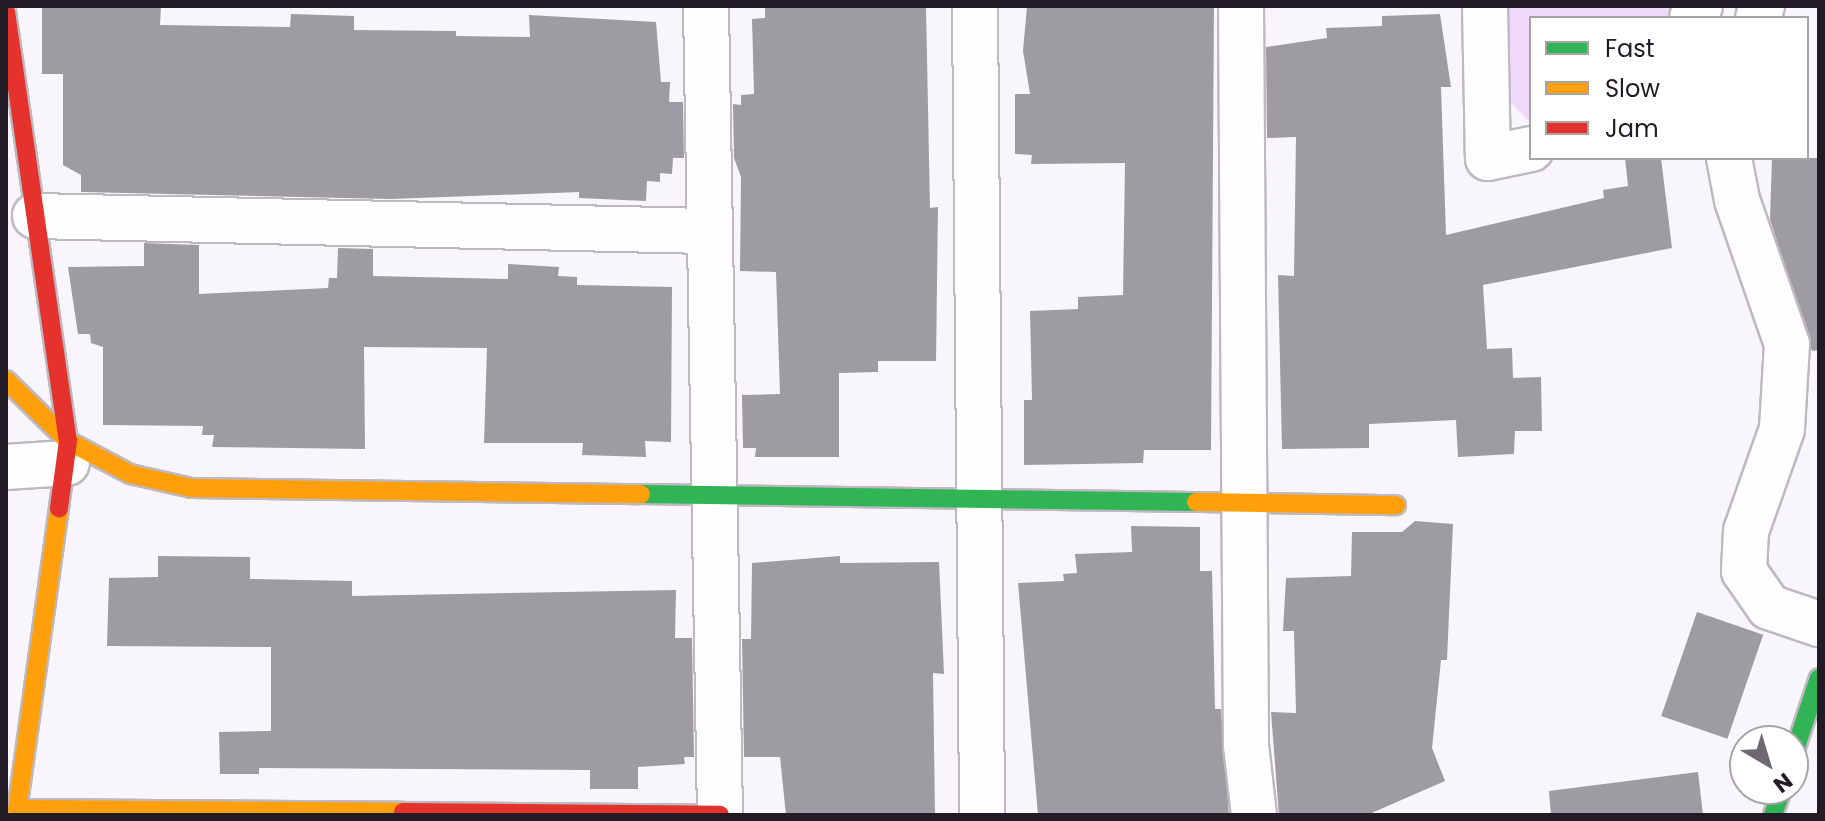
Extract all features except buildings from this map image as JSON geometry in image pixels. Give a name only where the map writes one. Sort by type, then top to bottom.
[{"type":"street","points":[[6,12],[67,452],[17,809],[720,815],[707,231],[706,6]]},
{"type":"street","points":[[975,6],[982,815]]},
{"type":"street","points":[[1241,6],[1247,506],[1246,745],[1254,815]]},
{"type":"street","points":[[1485,6],[1488,158],[1529,149]]},
{"type":"street","points":[[1729,160],[1737,200],[1787,344],[1782,429],[1746,531],[1744,571],[1769,607],[1819,624]]},
{"type":"street","points":[[35,216],[707,231]]},
{"type":"street","points":[[6,380],[67,452],[130,474],[191,488],[715,499],[1396,505]]},
{"type":"street","points":[[6,467],[67,452]]},
{"type":"street","points":[[1803,725],[1819,678]]},
{"type":"shaded area","points":[[1508,6],[1675,6],[1669,16],[1529,16],[1529,122],[1509,100]]},
{"type":"traffic: fast","points":[[641,494],[1196,502]]},
{"type":"traffic: fast","points":[[1803,725],[1819,678]]},
{"type":"traffic: fast","points":[[1773,815],[1776,805]]},
{"type":"traffic: slow","points":[[6,380],[68,441],[130,474],[191,488],[641,494]]},
{"type":"traffic: slow","points":[[1196,502],[1396,505]]},
{"type":"traffic: slow","points":[[59,508],[17,809],[403,812]]},
{"type":"traffic: jam","points":[[6,12],[68,441],[59,508]]},
{"type":"traffic: jam","points":[[403,812],[720,815]]}]
